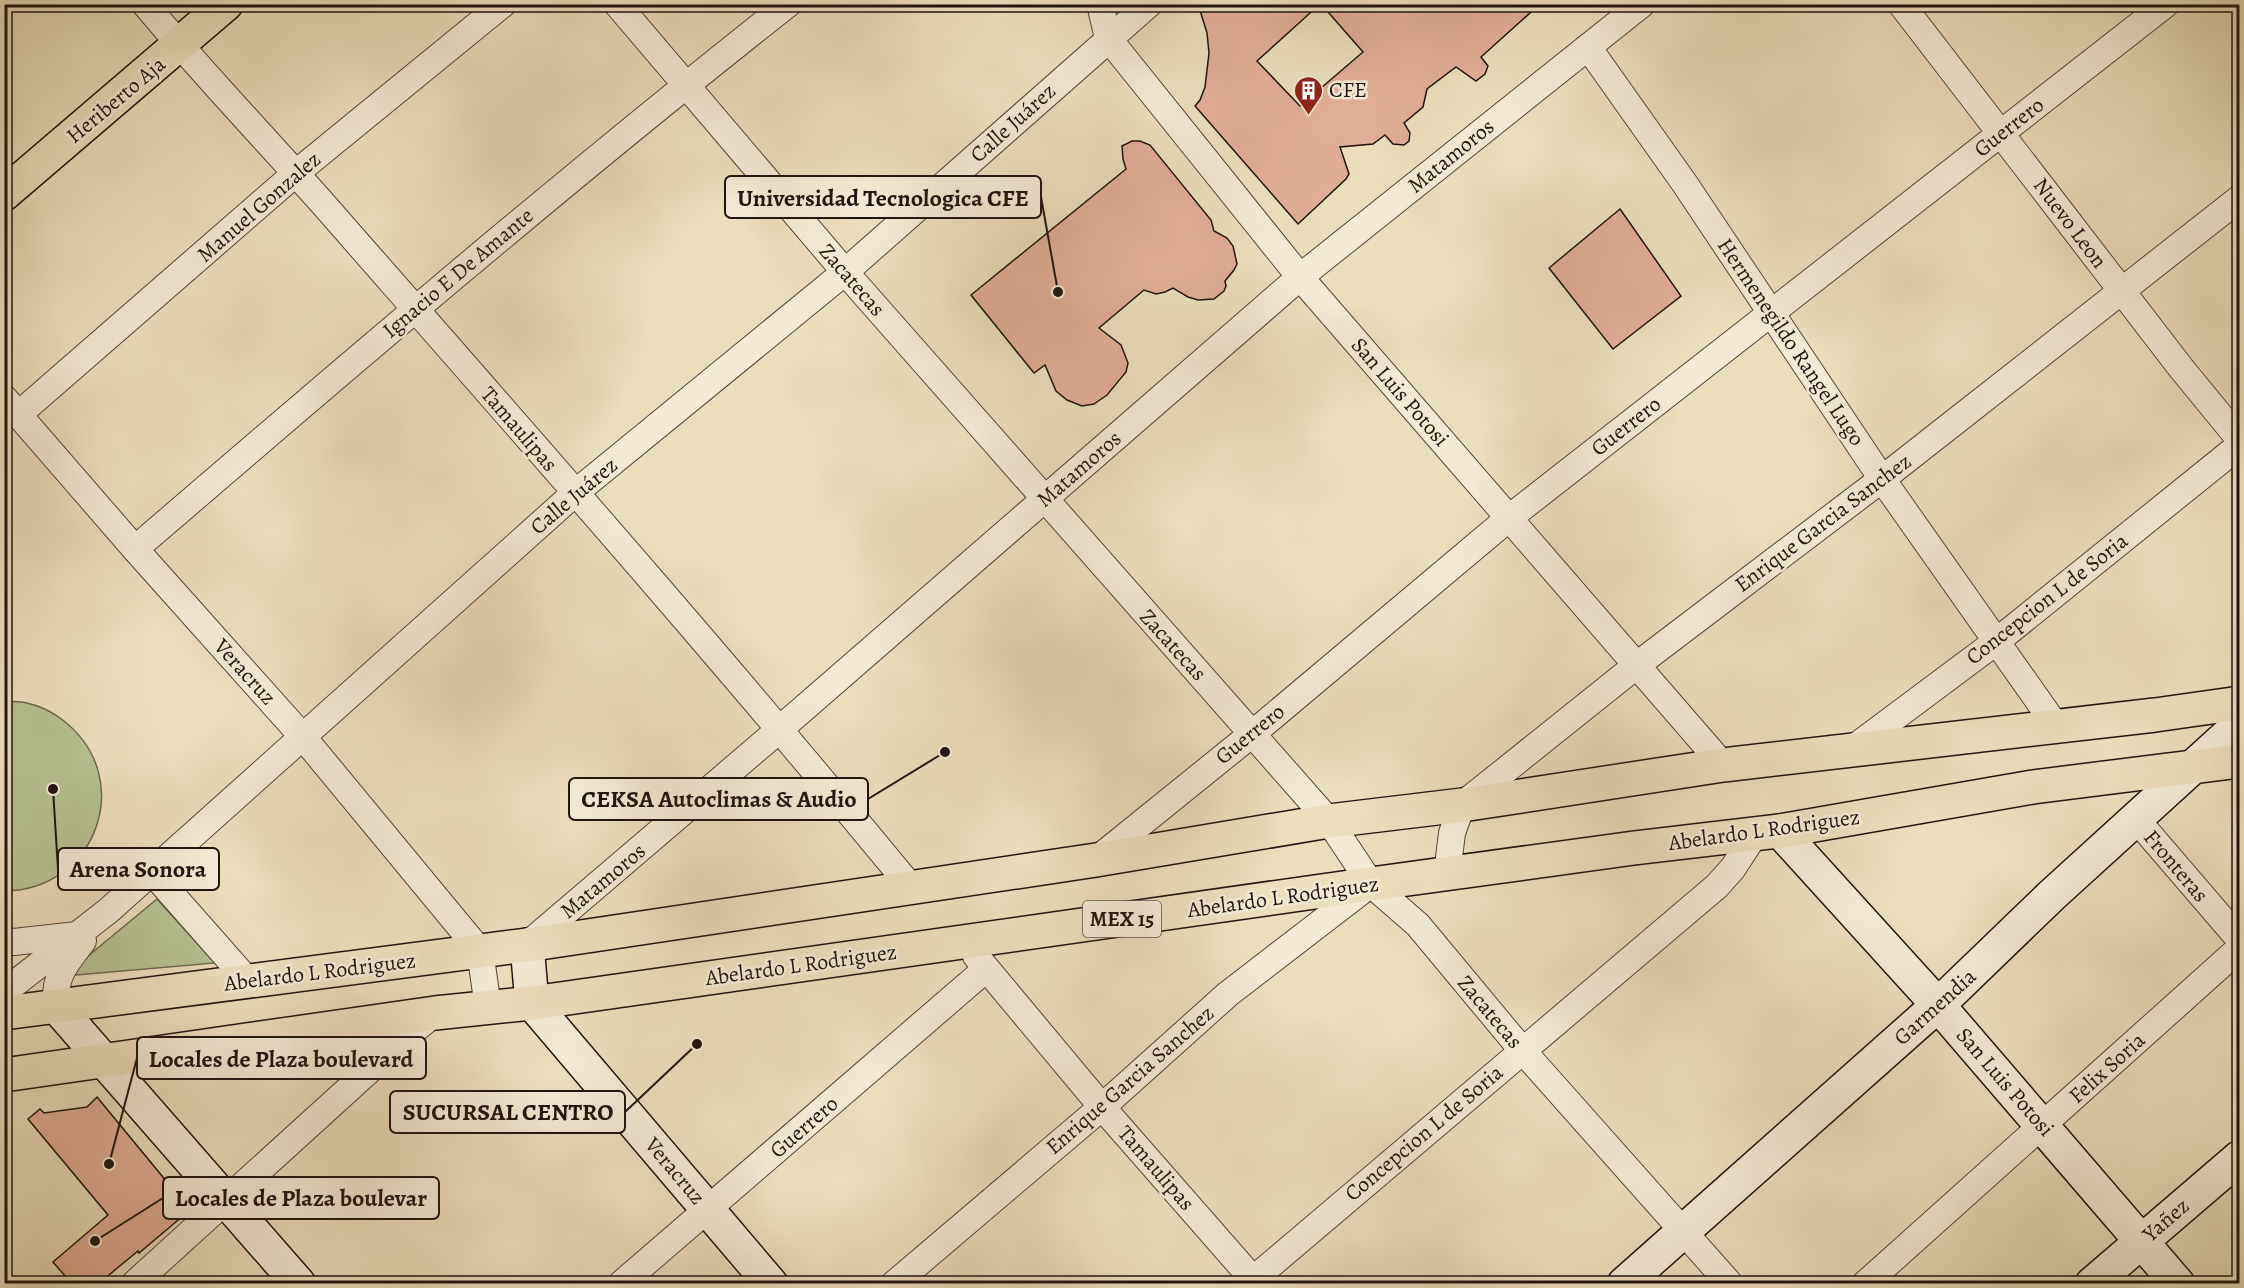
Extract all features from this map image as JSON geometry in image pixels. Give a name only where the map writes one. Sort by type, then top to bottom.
[{"type":"main road","name":"Heriberto Aja","points":[[4,194],[226,4]]},
{"type":"main road","name":"Abelardo L Rodriguez","points":[[4,1013],[527,945],[1096,860],[1329,821],[1461,805],[1723,765],[2240,703]]},
{"type":"main road","name":"Abelardo L Rodriguez","points":[[4,1075],[1371,884],[1634,848],[1768,833],[2033,787],[2191,769],[2240,761]]},
{"type":"street","name":"Tamaulipas","points":[[145,4],[179,45],[296,173],[780,729],[910,886]]},
{"type":"street","name":"Manuel Gonzalez","points":[[12,406],[503,4]]},
{"type":"street","name":"Zacatecas","points":[[617,4],[845,272],[1329,821],[1371,884],[1418,926],[1522,1050],[1730,1284]]},
{"type":"street","name":"Ignacio E De Amante","points":[[135,549],[415,309],[685,85],[788,4]]},
{"type":"street","name":"San Luis Potosi","points":[[1100,4],[1108,39],[1300,277],[1723,765]]},
{"type":"street","name":"Calle Juárez","points":[[4,992],[108,910],[575,493],[845,272],[1149,4]]},
{"type":"street","name":"Matamoros","points":[[527,945],[780,729],[1300,277],[1642,4]]},
{"type":"street","name":"Nuevo Leon","points":[[1901,4],[2121,290],[2240,440]]},
{"type":"street","name":"Guerrero","points":[[1096,860],[1252,734],[1509,518],[2166,4]]},
{"type":"street","name":"Hermenegildo Rangel Lugo","points":[[1588,47],[1772,312],[1881,479],[2056,726]]},
{"type":"street","name":"Enrique Garcia Sanchez","points":[[1461,805],[1637,664],[1881,479],[2240,198]]},
{"type":"street","name":"Veracruz","points":[[12,406],[135,549],[303,737],[480,951]]},
{"type":"street","name":"Concepcion L de Soria","points":[[1851,750],[1996,641],[2240,445]]},
{"type":"street","name":"Garmendia","points":[[1624,1284],[1938,1005],[2051,896],[2240,724]]},
{"type":"street","points":[[1447,874],[1452,833],[1461,805]]},
{"type":"street","name":"Fronteras","points":[[2136,819],[2240,940]]},
{"type":"street","name":"San Luis Potosi","points":[[1768,833],[1938,1005],[2178,1284]]},
{"type":"street","name":"Concepcion L de Soria","points":[[1253,1282],[1522,1050],[1717,886],[1768,833]]},
{"type":"street","points":[[152,872],[249,982]]},
{"type":"street","name":"Enrique Garcia Sanchez","points":[[894,1284],[1102,1107],[1228,994],[1371,884]]},
{"type":"street","points":[[108,910],[68,960],[59,976],[55,988],[56,1006],[299,1284]]},
{"type":"street","points":[[4,941],[14,942],[77,935]]},
{"type":"street","name":"Tamaulipas","points":[[964,942],[1253,1282]]},
{"type":"street","points":[[527,945],[532,1003]]},
{"type":"street","name":"Felix Soria","points":[[1865,1284],[2240,948]]},
{"type":"street","points":[[480,951],[488,1007]]},
{"type":"street","name":"Guerrero","points":[[621,1284],[986,969]]},
{"type":"street","name":"Veracruz","points":[[532,1003],[771,1284]]},
{"type":"street","points":[[134,1284],[435,1013]]},
{"type":"street","name":"Yañez","points":[[2092,1284],[2240,1157]]},
{"type":"green space","points":[[4,701],[24,702],[37,706],[64,721],[86,745],[98,772],[101,800],[96,827],[83,852],[63,872],[37,886],[5,891]]},
{"type":"green space","points":[[157,899],[215,963],[64,976]]},
{"type":"building","name":"CFE","points":[[1198,4],[1320,4],[1257,61],[1300,106],[1363,52],[1321,4],[1540,4],[1481,57],[1488,66],[1485,74],[1476,81],[1456,67],[1427,89],[1423,107],[1404,123],[1410,133],[1409,141],[1404,145],[1393,144],[1385,135],[1373,144],[1340,147],[1349,174],[1298,224],[1195,106],[1205,87],[1209,53],[1207,33]]},
{"type":"building","points":[[1132,141],[1150,145],[1211,220],[1214,231],[1227,238],[1233,246],[1237,264],[1225,281],[1224,291],[1214,299],[1198,300],[1173,288],[1156,294],[1144,290],[1099,328],[1121,345],[1128,363],[1126,372],[1107,395],[1094,404],[1082,406],[1067,400],[1056,391],[1045,365],[1034,373],[971,295],[1126,169],[1122,146]]},
{"type":"building","points":[[1620,209],[1681,296],[1613,349],[1549,268]]},
{"type":"building","points":[[97,1097],[190,1210],[98,1284],[72,1284],[53,1262],[108,1215],[28,1119],[40,1109],[44,1113],[87,1107]]},
{"type":"place","name":"CFE","points":[[1308,116]]},
{"type":"place","name":"Universidad Tecnologica CFE","points":[[1058,292]]},
{"type":"place","name":"CEKSA Autoclimas & Audio","points":[[945,752]]},
{"type":"place","name":"Arena Sonora","points":[[53,789]]},
{"type":"place","name":"SUCURSAL CENTRO","points":[[697,1044]]},
{"type":"place","name":"Locales de Plaza boulevard","points":[[109,1164]]},
{"type":"place","name":"Locales de Plaza boulevar","points":[[95,1241]]}]
